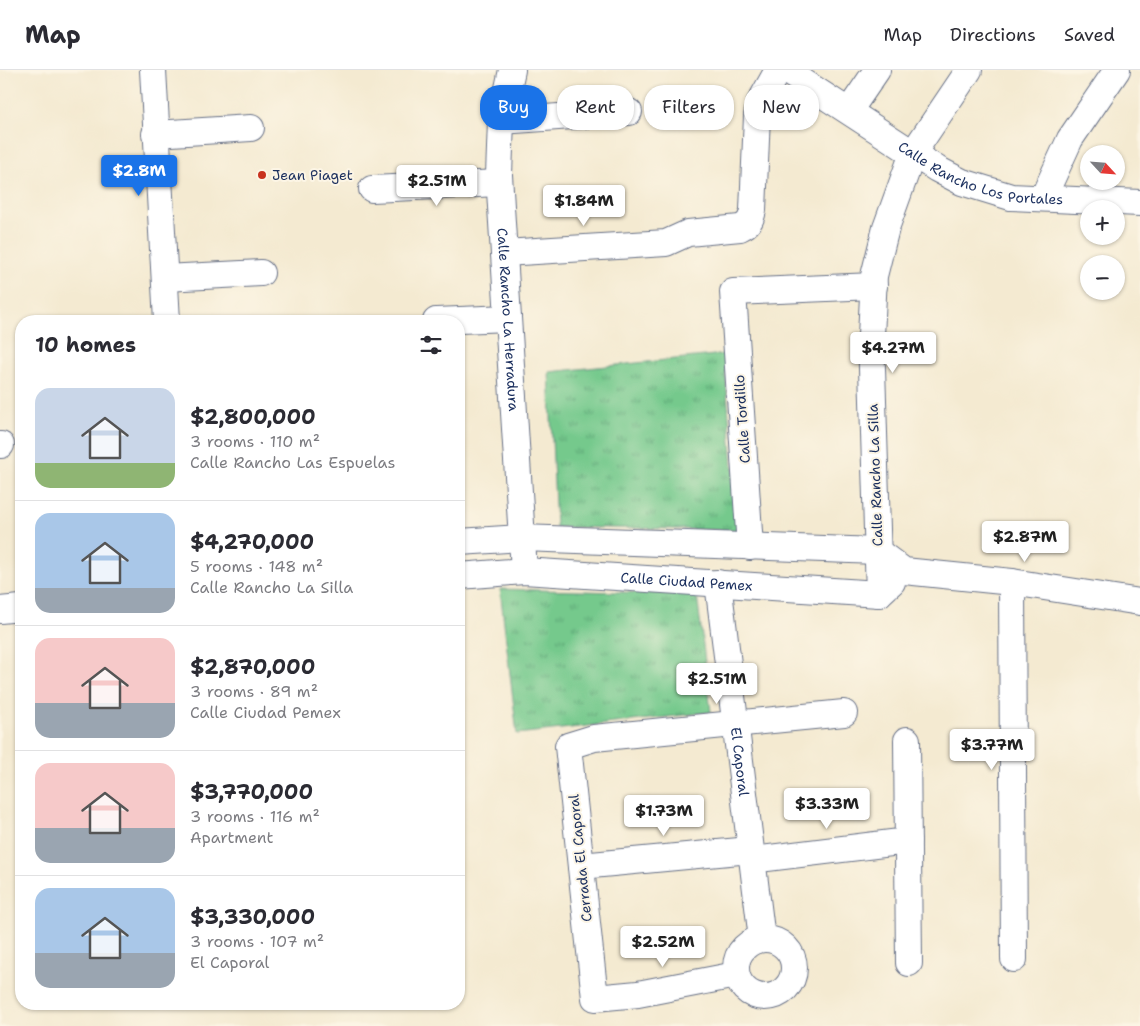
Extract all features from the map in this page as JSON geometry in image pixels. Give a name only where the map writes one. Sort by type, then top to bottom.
[{"type":"street","points":[[153,70],[155,134],[167,315]]},
{"type":"street","name":"Calle Rancho La Herradura","points":[[509,85],[512,70]]},
{"type":"street","points":[[504,253],[666,243],[688,233],[740,228],[751,220],[757,116],[760,102],[778,70]]},
{"type":"street","name":"Calle Rancho Los Portales","points":[[785,70],[937,169],[970,185],[1011,197],[1140,203]]},
{"type":"street","points":[[849,111],[877,70]]},
{"type":"street","name":"Calle Rancho La Silla","points":[[878,594],[871,336],[874,286],[886,228],[913,153],[969,70]]},
{"type":"street","points":[[1043,198],[1070,139],[1117,70]]},
{"type":"street","points":[[155,134],[251,128]]},
{"type":"street","name":"Calle Rancho La Herradura","points":[[501,130],[500,183],[524,571]]},
{"type":"street","points":[[372,189],[500,183]]},
{"type":"street","points":[[165,278],[261,273]]},
{"type":"street","name":"Calle Tordillo","points":[[750,547],[733,292],[874,286]]},
{"type":"street","points":[[465,320],[508,318]]},
{"type":"street","points":[[465,542],[522,538],[877,551],[904,571],[1012,582],[1140,602]]},
{"type":"street","name":"Calle Ciudad Pemex","points":[[465,576],[524,571],[878,594]]},
{"type":"street","points":[[878,594],[904,571]]},
{"type":"street","points":[[1012,582],[1014,960]]},
{"type":"street","name":"El Caporal","points":[[718,584],[762,939]]},
{"type":"street","points":[[0,610],[15,609]]},
{"type":"street","points":[[735,724],[844,713]]},
{"type":"street","name":"Cerrada El Caporal","points":[[735,724],[594,738],[568,746],[595,998],[638,994],[736,976]]},
{"type":"street","points":[[907,740],[909,963]]},
{"type":"street","points":[[581,866],[751,855],[908,841]]},
{"type":"street","points":[[762,939],[780,942],[792,956],[794,973],[786,989],[770,997],[753,996],[745,991],[736,976],[735,967],[741,951],[747,945],[762,939]]},
{"type":"green space","points":[[724,354],[738,530],[556,527],[549,372]]},
{"type":"green space","points":[[500,589],[697,594],[711,712],[517,734]]},
{"type":"place","name":"Jean Piaget","points":[[262,175]]}]
